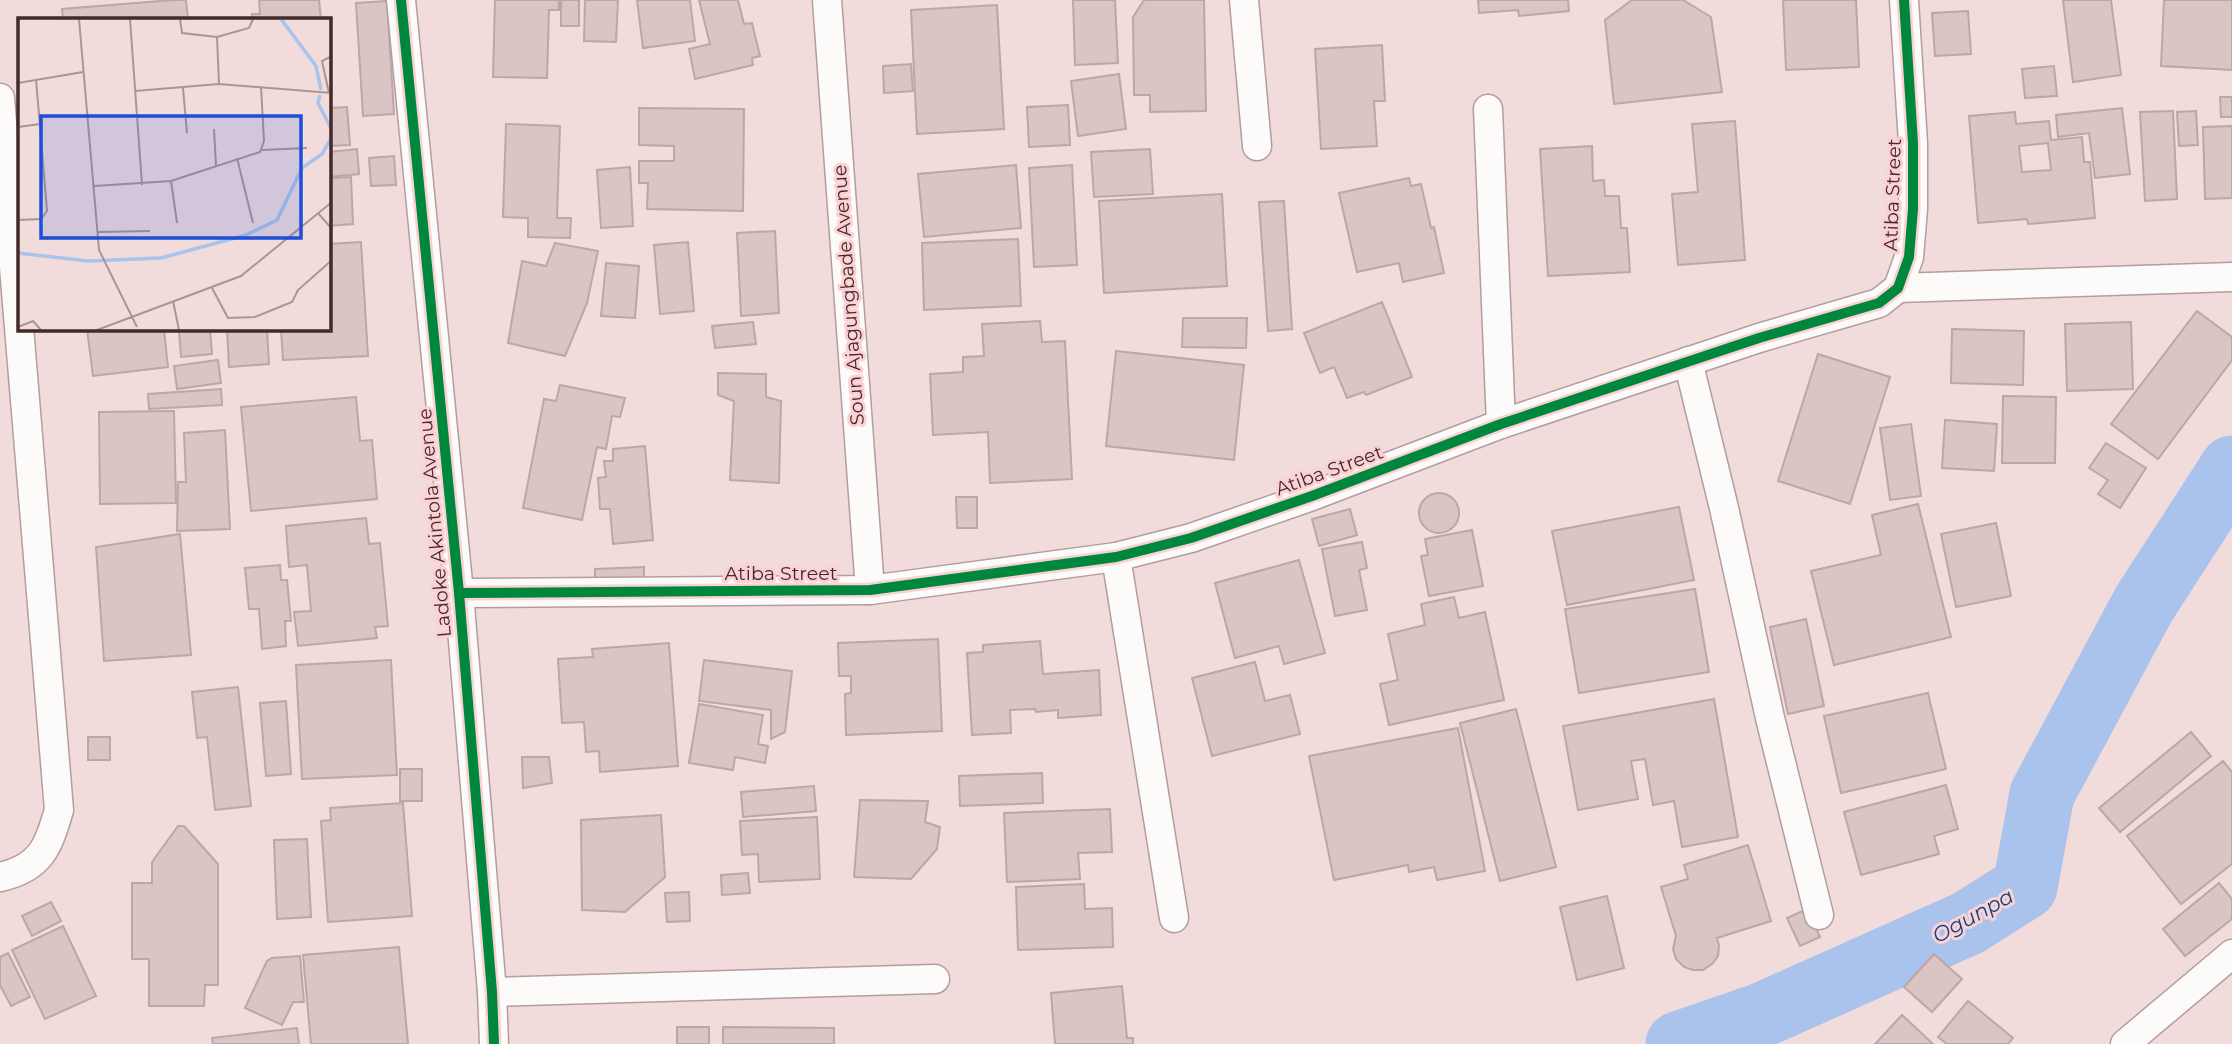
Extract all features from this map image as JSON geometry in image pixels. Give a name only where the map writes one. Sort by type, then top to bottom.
[{"type":"street","name":"Ladoke Akintola Avenue","points":[[401,0],[459,593],[494,1044]]},
{"type":"street","name":"Soun Ajagungbade Avenue","points":[[827,0],[870,590]]},
{"type":"street","points":[[1244,0],[1257,146]]},
{"type":"street","name":"Atiba Street","points":[[459,593],[870,590],[1116,557],[1191,538],[1501,425],[1688,361],[1879,303],[1898,288],[1909,257],[1913,209],[1913,143],[1904,0]]},
{"type":"street","points":[[0,98],[18,315]]},
{"type":"street","points":[[1488,110],[1501,425]]},
{"type":"street","points":[[1898,288],[2232,277]]},
{"type":"street","points":[[0,877],[30,867],[49,844],[59,810],[19,331]]},
{"type":"street","points":[[1688,361],[1724,508],[1770,718],[1819,915]]},
{"type":"street","points":[[1116,557],[1174,918]]},
{"type":"street","points":[[2125,1044],[2232,954]]},
{"type":"street","points":[[492,992],[935,979]]},
{"type":"building","points":[[186,0],[188,18],[63,18],[62,9]]},
{"type":"building","points":[[259,0],[319,0],[321,18],[252,18],[252,14],[260,14]]},
{"type":"building","points":[[495,0],[559,0],[559,10],[549,10],[547,78],[493,77]]},
{"type":"building","points":[[561,0],[579,0],[579,26],[561,26]]},
{"type":"building","points":[[585,0],[618,0],[616,42],[584,41]]},
{"type":"building","points":[[637,0],[690,0],[695,41],[643,48]]},
{"type":"building","points":[[699,0],[738,0],[744,24],[752,23],[760,56],[752,58],[753,65],[695,79],[689,49],[710,44]]},
{"type":"building","points":[[1073,0],[1115,0],[1118,63],[1075,65]]},
{"type":"building","points":[[1144,0],[1204,0],[1206,111],[1150,112],[1150,95],[1134,95],[1133,17]]},
{"type":"building","points":[[1478,0],[1568,0],[1569,11],[1519,16],[1518,10],[1479,13]]},
{"type":"building","points":[[1632,0],[1683,0],[1711,17],[1722,92],[1614,104],[1605,20]]},
{"type":"building","points":[[1783,0],[1856,0],[1859,67],[1786,70]]},
{"type":"building","points":[[2063,0],[2111,0],[2121,75],[2073,82]]},
{"type":"building","points":[[2164,0],[2232,0],[2232,70],[2161,66]]},
{"type":"building","points":[[387,1],[394,114],[363,116],[356,3]]},
{"type":"building","points":[[997,5],[1004,129],[917,134],[911,10]]},
{"type":"building","points":[[1968,11],[1971,54],[1935,56],[1932,13]]},
{"type":"building","points":[[1382,45],[1385,101],[1374,101],[1377,146],[1321,149],[1315,49]]},
{"type":"building","points":[[911,64],[913,91],[884,93],[883,66]]},
{"type":"building","points":[[2054,66],[2057,96],[2025,98],[2022,69]]},
{"type":"building","points":[[1119,74],[1126,129],[1078,136],[1071,81]]},
{"type":"building","points":[[2220,97],[2232,97],[2232,117],[2221,117]]},
{"type":"building","points":[[1068,105],[1070,145],[1029,147],[1027,107]]},
{"type":"building","points":[[347,107],[350,145],[331,146],[331,108]]},
{"type":"building","points":[[639,108],[744,109],[743,211],[647,209],[648,183],[639,183],[639,161],[674,161],[674,146],[639,145]]},
{"type":"building","points":[[2122,108],[2130,174],[2095,178],[2089,133],[2058,137],[2056,115]]},
{"type":"building","points":[[2173,111],[2177,199],[2145,201],[2140,112]]},
{"type":"building","points":[[2196,111],[2198,145],[2179,146],[2177,112]]},
{"type":"building","points":[[2015,112],[2016,124],[2049,121],[2051,140],[2082,137],[2084,162],[2090,162],[2095,218],[2028,224],[2027,219],[1978,223],[1969,116]],"holes":[[[2048,143],[2051,170],[2022,172],[2019,146]]]},
{"type":"building","points":[[1735,121],[1745,260],[1678,265],[1672,194],[1698,192],[1692,124]]},
{"type":"building","points":[[506,124],[560,126],[557,218],[571,218],[570,238],[528,237],[528,218],[503,217]]},
{"type":"building","points":[[2232,126],[2232,198],[2205,199],[2203,127]]},
{"type":"building","points":[[1592,146],[1593,181],[1604,180],[1605,196],[1619,196],[1621,228],[1627,228],[1630,272],[1548,276],[1540,149]]},
{"type":"building","points":[[357,149],[359,174],[331,177],[331,152]]},
{"type":"building","points":[[1150,149],[1153,194],[1094,197],[1091,152]]},
{"type":"building","points":[[394,156],[396,185],[371,186],[369,158]]},
{"type":"building","points":[[1016,165],[1021,228],[924,237],[918,174]]},
{"type":"building","points":[[1072,165],[1077,265],[1034,267],[1029,168]]},
{"type":"building","points":[[630,167],[633,226],[601,228],[597,170]]},
{"type":"building","points":[[351,177],[353,224],[331,226],[331,178]]},
{"type":"building","points":[[1409,178],[1411,186],[1421,184],[1444,273],[1403,282],[1399,263],[1357,272],[1339,193]]},
{"type":"building","points":[[1222,194],[1227,286],[1104,293],[1099,201]]},
{"type":"building","points":[[1284,201],[1292,329],[1268,331],[1259,202]]},
{"type":"building","points":[[775,231],[779,313],[741,316],[737,233]]},
{"type":"building","points":[[1018,239],[1021,306],[924,310],[922,243]]},
{"type":"building","points":[[361,242],[368,356],[283,360],[281,331],[331,331],[331,244]]},
{"type":"building","points":[[688,242],[694,311],[660,314],[654,245]]},
{"type":"building","points":[[555,243],[598,251],[587,303],[565,356],[508,343],[522,261],[546,266]]},
{"type":"building","points":[[606,263],[639,266],[635,318],[601,316]]},
{"type":"building","points":[[1382,302],[1412,377],[1366,395],[1364,392],[1347,398],[1334,367],[1320,373],[1304,333]]},
{"type":"building","points":[[2197,311],[2232,337],[2232,360],[2158,459],[2111,424]]},
{"type":"building","points":[[1183,318],[1247,318],[1246,348],[1182,347]]},
{"type":"building","points":[[1040,321],[1042,342],[1065,341],[1072,479],[990,483],[988,432],[933,435],[930,374],[963,372],[963,357],[984,356],[982,324]]},
{"type":"building","points":[[753,322],[756,344],[715,348],[712,326]]},
{"type":"building","points":[[2131,322],[2133,389],[2067,391],[2065,324]]},
{"type":"building","points":[[1952,329],[2024,331],[2023,385],[1951,383]]},
{"type":"building","points":[[87,331],[164,331],[168,367],[93,376]]},
{"type":"building","points":[[179,331],[210,331],[212,354],[181,357]]},
{"type":"building","points":[[227,331],[267,331],[269,364],[229,367]]},
{"type":"building","points":[[1116,351],[1244,365],[1234,460],[1106,446]]},
{"type":"building","points":[[1818,354],[1890,377],[1850,504],[1778,481]]},
{"type":"building","points":[[218,360],[221,383],[177,389],[174,366]]},
{"type":"building","points":[[718,373],[766,374],[766,397],[781,401],[779,483],[730,480],[734,401],[718,395]]},
{"type":"building","points":[[560,385],[625,398],[620,417],[612,416],[606,449],[597,447],[582,520],[523,508],[544,399],[556,401]]},
{"type":"building","points":[[221,389],[222,405],[149,409],[148,394]]},
{"type":"building","points":[[2003,396],[2056,397],[2055,463],[2002,463]]},
{"type":"building","points":[[356,397],[360,441],[372,440],[377,499],[251,511],[241,407]]},
{"type":"building","points":[[174,411],[176,503],[100,504],[99,412]]},
{"type":"building","points":[[1945,420],[1997,424],[1994,471],[1942,468]]},
{"type":"building","points":[[1911,424],[1921,496],[1890,500],[1880,428]]},
{"type":"building","points":[[225,430],[230,529],[177,531],[178,482],[186,482],[184,433]]},
{"type":"building","points":[[2106,443],[2146,468],[2120,508],[2098,494],[2108,480],[2089,468]]},
{"type":"building","points":[[645,446],[653,540],[613,544],[610,509],[600,509],[598,478],[606,477],[604,461],[613,461],[613,449]]},
{"type":"building","points":[[1439,493],[1447,494],[1453,499],[1458,505],[1458,521],[1453,527],[1447,532],[1439,533],[1431,532],[1425,527],[1420,521],[1419,513],[1420,505],[1425,499],[1431,494]]},
{"type":"building","points":[[956,497],[977,497],[977,528],[957,528]]},
{"type":"building","points":[[1918,504],[1951,637],[1834,665],[1811,571],[1881,555],[1872,515]]},
{"type":"building","points":[[1679,507],[1694,580],[1567,605],[1552,531]]},
{"type":"building","points":[[1350,509],[1357,535],[1319,546],[1312,519]]},
{"type":"building","points":[[366,518],[369,544],[380,543],[388,626],[375,627],[377,638],[298,646],[294,612],[311,611],[307,565],[289,567],[286,526]]},
{"type":"building","points":[[1996,523],[2011,596],[1956,607],[1941,534]]},
{"type":"building","points":[[1472,530],[1483,586],[1429,596],[1421,556],[1428,555],[1425,539]]},
{"type":"building","points":[[180,534],[191,655],[104,661],[96,547]]},
{"type":"building","points":[[1362,542],[1367,568],[1359,570],[1367,610],[1335,616],[1322,549]]},
{"type":"building","points":[[1299,560],[1325,653],[1284,664],[1279,646],[1235,658],[1215,583]]},
{"type":"building","points":[[280,565],[281,580],[287,580],[291,621],[285,621],[286,646],[262,649],[259,609],[249,609],[245,568]]},
{"type":"building","points":[[644,567],[644,584],[595,587],[595,569]]},
{"type":"building","points":[[1695,589],[1709,672],[1579,693],[1565,609]]},
{"type":"building","points":[[1454,597],[1459,618],[1485,612],[1504,700],[1389,725],[1380,684],[1398,680],[1388,634],[1425,625],[1421,604]]},
{"type":"building","points":[[1806,619],[1824,706],[1788,714],[1770,627]]},
{"type":"building","points":[[938,639],[942,731],[846,735],[845,694],[851,693],[851,676],[839,676],[838,643]]},
{"type":"building","points":[[1040,641],[1043,674],[1099,670],[1101,715],[1058,718],[1058,710],[1010,710],[1011,733],[972,735],[967,653],[983,652],[983,645]]},
{"type":"building","points":[[669,643],[678,766],[600,772],[599,751],[586,752],[584,722],[562,723],[558,659],[593,657],[592,649]]},
{"type":"building","points":[[391,660],[397,775],[302,779],[296,665]]},
{"type":"building","points":[[704,660],[792,671],[785,732],[771,739],[771,710],[699,701]]},
{"type":"building","points":[[1255,662],[1265,701],[1290,695],[1300,734],[1212,756],[1192,678]]},
{"type":"building","points":[[238,687],[251,806],[215,810],[207,737],[197,738],[192,692]]},
{"type":"building","points":[[1928,693],[1946,769],[1841,793],[1824,716]]},
{"type":"building","points":[[1714,699],[1738,837],[1682,847],[1674,801],[1653,805],[1645,759],[1631,761],[1638,799],[1578,810],[1563,726]]},
{"type":"building","points":[[286,701],[291,774],[266,776],[260,703]]},
{"type":"building","points":[[699,704],[763,715],[758,744],[768,746],[765,763],[735,757],[733,770],[689,763]]},
{"type":"building","points":[[1516,709],[1556,867],[1500,881],[1460,723]]},
{"type":"building","points":[[1458,728],[1485,871],[1437,880],[1434,867],[1409,872],[1408,865],[1334,880],[1309,756]]},
{"type":"building","points":[[2191,732],[2211,756],[2120,832],[2099,808]]},
{"type":"building","points":[[88,737],[110,737],[110,760],[88,760]]},
{"type":"building","points":[[522,757],[549,757],[552,783],[523,788]]},
{"type":"building","points":[[2223,761],[2232,772],[2232,864],[2181,904],[2127,836]]},
{"type":"building","points":[[400,769],[422,769],[422,801],[400,801]]},
{"type":"building","points":[[1042,773],[1043,803],[960,806],[959,776]]},
{"type":"building","points":[[1946,785],[1958,829],[1934,836],[1939,854],[1861,875],[1844,812]]},
{"type":"building","points":[[814,786],[816,811],[743,817],[741,792]]},
{"type":"building","points":[[860,800],[928,801],[925,822],[940,827],[937,849],[911,879],[854,877]]},
{"type":"building","points":[[403,803],[412,916],[328,922],[321,821],[331,820],[330,808]]},
{"type":"building","points":[[1110,809],[1112,852],[1078,853],[1080,879],[1007,882],[1004,813]]},
{"type":"building","points":[[661,815],[665,877],[625,912],[582,910],[581,820]]},
{"type":"building","points":[[817,817],[820,879],[759,882],[758,854],[742,855],[740,821]]},
{"type":"building","points":[[178,826],[184,826],[218,864],[218,985],[205,985],[204,1006],[149,1006],[149,959],[132,959],[132,883],[152,883],[152,862]]},
{"type":"building","points":[[307,839],[311,917],[277,919],[274,840]]},
{"type":"building","points":[[1748,845],[1771,921],[1717,938],[1718,956],[1703,970],[1684,967],[1676,959],[1673,949],[1676,936],[1661,887],[1688,879],[1684,865]]},
{"type":"building","points":[[748,873],[750,893],[722,895],[721,875]]},
{"type":"building","points":[[2219,883],[2232,899],[2232,919],[2185,956],[2163,929]]},
{"type":"building","points":[[1084,884],[1085,909],[1112,908],[1113,947],[1018,950],[1016,887]]},
{"type":"building","points":[[689,892],[690,921],[667,922],[665,893]]},
{"type":"building","points":[[1607,896],[1624,968],[1577,980],[1560,907]]},
{"type":"building","points":[[51,902],[61,921],[32,936],[22,916]]},
{"type":"building","points":[[1807,909],[1820,937],[1800,946],[1787,918]]},
{"type":"building","points":[[63,926],[96,996],[45,1019],[12,950]]},
{"type":"building","points":[[399,947],[408,1044],[311,1044],[303,955]]},
{"type":"building","points":[[8,953],[30,997],[11,1006],[0,985],[0,957]]},
{"type":"building","points":[[1934,954],[1962,979],[1932,1012],[1904,987]]},
{"type":"building","points":[[300,956],[304,1002],[293,1002],[282,1025],[245,1008],[267,961],[272,958]]},
{"type":"building","points":[[1122,986],[1127,1038],[1133,1038],[1133,1044],[1055,1044],[1051,993]]},
{"type":"building","points":[[1968,1001],[2013,1038],[2008,1044],[1947,1044],[1938,1037]]},
{"type":"building","points":[[1902,1015],[1933,1044],[1875,1044]]},
{"type":"building","points":[[677,1027],[709,1027],[709,1044],[677,1044]]},
{"type":"building","points":[[723,1027],[834,1028],[834,1044],[723,1044]]},
{"type":"building","points":[[297,1028],[299,1044],[213,1044],[212,1038]]},
{"type":"waterway","name":"Ogunpa","points":[[1678,1044],[1762,1015],[1968,923],[2025,887],[2042,794],[2144,604],[2232,468]]},
{"type":"cycle path","points":[[401,0],[459,593],[494,1044]]},
{"type":"cycle path","points":[[459,593],[870,590],[1116,557],[1191,538],[1312,496],[1501,424],[1759,338],[1879,303],[1898,288],[1909,257],[1913,209],[1913,143],[1904,0]]}]
